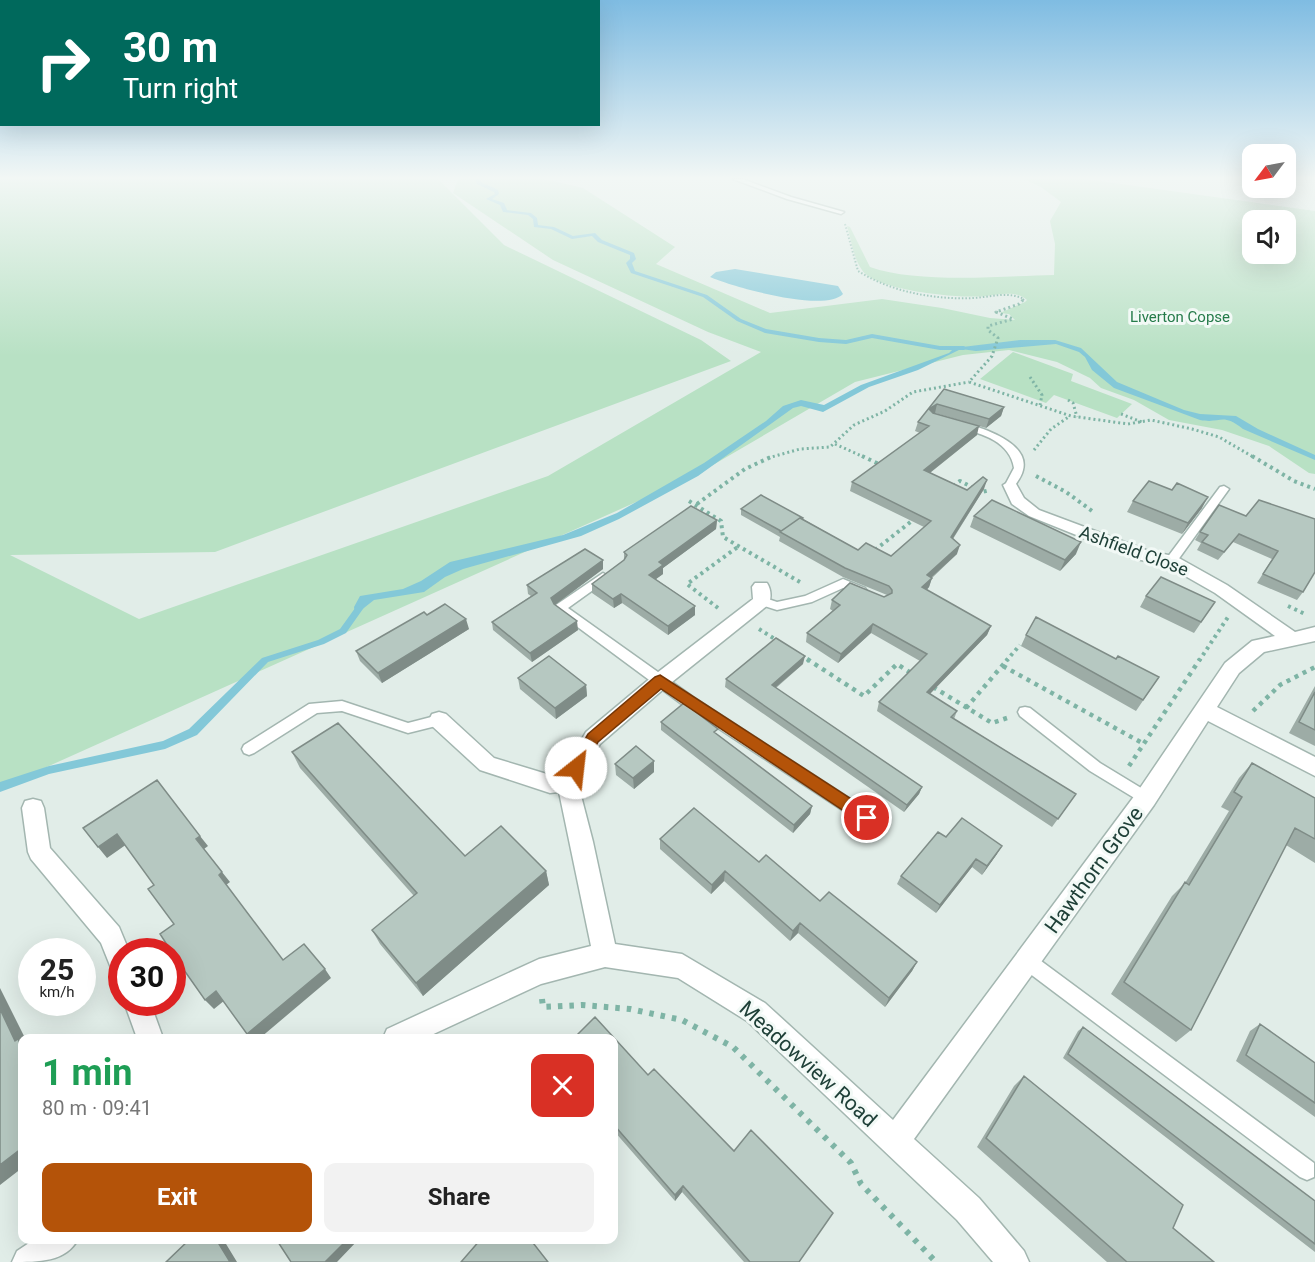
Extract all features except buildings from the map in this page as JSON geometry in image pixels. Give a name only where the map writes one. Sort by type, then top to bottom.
[{"type":"street","name":"Ashfield Close","points":[[1010,485],[1017,501],[1034,513],[1142,555],[1171,561],[1239,601],[1291,638]]},
{"type":"street","points":[[605,955],[582,842],[567,783],[593,738],[740,618],[762,594]]},
{"type":"street","name":"Hawthorn Grove","points":[[895,1142],[1146,798],[1232,668],[1257,646],[1315,634]]},
{"type":"street","points":[[1204,710],[1315,767]]},
{"type":"street","points":[[439,720],[487,764],[550,784],[567,783]]},
{"type":"street","points":[[33,808],[39,852],[111,938]]},
{"type":"street","name":"Meadowview Road","points":[[405,1034],[539,972],[605,955],[682,966],[756,1012],[968,1209],[1013,1262]]},
{"type":"street","points":[[141,1016],[148,1034]]},
{"type":"street","points":[[28,1262],[55,1244]]},
{"type":"lane","points":[[954,423],[984,432],[1008,446],[1016,456],[1019,470],[1010,485]]},
{"type":"lane","points":[[1171,561],[1224,489]]},
{"type":"lane","points":[[611,571],[560,608],[687,701],[867,818]]},
{"type":"lane","points":[[762,594],[777,606],[808,598],[843,583],[872,596]]},
{"type":"lane","points":[[249,749],[314,708],[342,706],[408,728],[439,720]]},
{"type":"lane","points":[[1026,712],[1095,767],[1146,798]]},
{"type":"lane","points":[[1027,961],[1307,1170]]},
{"type":"path","points":[[849,238],[858,271],[876,283],[898,289],[969,298],[1021,296],[1024,299],[1019,304],[996,312],[1011,316],[1012,320],[988,326],[988,330],[998,338],[992,356],[969,382]]},
{"type":"path","points":[[1030,377],[1042,395],[1040,405]]},
{"type":"path","points":[[697,504],[745,468],[764,459],[800,449],[830,447],[854,425],[885,411],[913,392],[969,382],[1071,416],[1128,424],[1151,420],[1219,437],[1294,481],[1315,489]]},
{"type":"path","points":[[1068,400],[1073,403],[1077,417]]},
{"type":"path","points":[[1121,414],[1142,422]]},
{"type":"path","points":[[1030,458],[1051,429],[1071,416]]},
{"type":"path","points":[[835,444],[882,465]]},
{"type":"path","points":[[1033,468],[1038,479],[1066,492],[1100,517]]},
{"type":"path","points":[[951,488],[960,482],[982,492],[1010,485]]},
{"type":"path","points":[[689,501],[721,520],[723,537],[806,585]]},
{"type":"path","points":[[870,549],[877,550],[918,516]]},
{"type":"path","points":[[739,546],[687,584],[720,611],[740,618],[784,645]]},
{"type":"path","points":[[1119,782],[1239,601]]},
{"type":"path","points":[[966,708],[1020,645]]},
{"type":"path","points":[[794,651],[864,696],[897,664],[917,677]]},
{"type":"path","points":[[1003,666],[1144,744]]},
{"type":"path","points":[[1243,730],[1252,712],[1280,685],[1315,667]]},
{"type":"path","points":[[927,683],[992,723],[1026,712]]},
{"type":"path","points":[[539,972],[543,1007],[582,1005],[641,1011],[682,1020],[733,1047],[851,1163],[861,1184],[936,1262]]},
{"type":"green space","name":"Liverton Copse","points":[[0,238],[497,238],[504,245],[701,340],[731,361],[215,552],[10,555],[139,619],[548,476],[761,352],[708,332],[553,260],[520,238],[661,238],[675,247],[656,264],[770,313],[882,299],[990,318],[1015,320],[1009,314],[1000,313],[1027,300],[1018,295],[975,297],[940,295],[901,288],[870,277],[862,270],[850,238],[855,238],[870,267],[912,276],[960,278],[1054,275],[1054,238],[1242,238],[1242,264],[1296,264],[1296,238],[1315,238],[1315,474],[1309,473],[1269,446],[1222,430],[1169,420],[1134,400],[1101,388],[1090,378],[1057,362],[1009,350],[963,355],[855,382],[694,476],[0,788]]},
{"type":"green space","points":[[1013,352],[1073,374],[1071,381],[1132,404],[1117,418],[1054,395],[1046,403],[980,379]]},
{"type":"water","points":[[735,269],[838,286],[843,294],[833,299],[799,300],[757,292],[710,277],[716,272]]},
{"type":"water","points":[[1020,340],[1055,340],[1081,348],[1117,382],[1184,410],[1200,414],[1236,416],[1258,429],[1315,455],[1315,460],[1243,429],[1230,421],[1200,420],[1114,388],[1092,370],[1085,357],[1079,352],[1056,344],[976,351],[961,349],[918,370],[869,387],[823,412],[801,406],[793,408],[698,476],[619,519],[581,536],[463,569],[445,577],[424,592],[374,600],[355,615],[354,607],[360,596],[403,589],[421,581],[450,562],[563,535],[617,513],[704,463],[766,421],[783,406],[801,400],[824,405],[861,385],[949,353],[954,348]]},
{"type":"waterway","points":[[597,238],[632,254],[633,259],[629,263],[633,272],[705,296],[739,320],[765,331],[819,340],[846,342],[872,336],[940,348],[964,348]]},
{"type":"waterway","points":[[0,787],[49,770],[165,745],[193,732],[265,660],[321,642],[343,631],[361,606]]},
{"type":"route","points":[[576,768],[593,738],[660,681],[867,818]]}]
